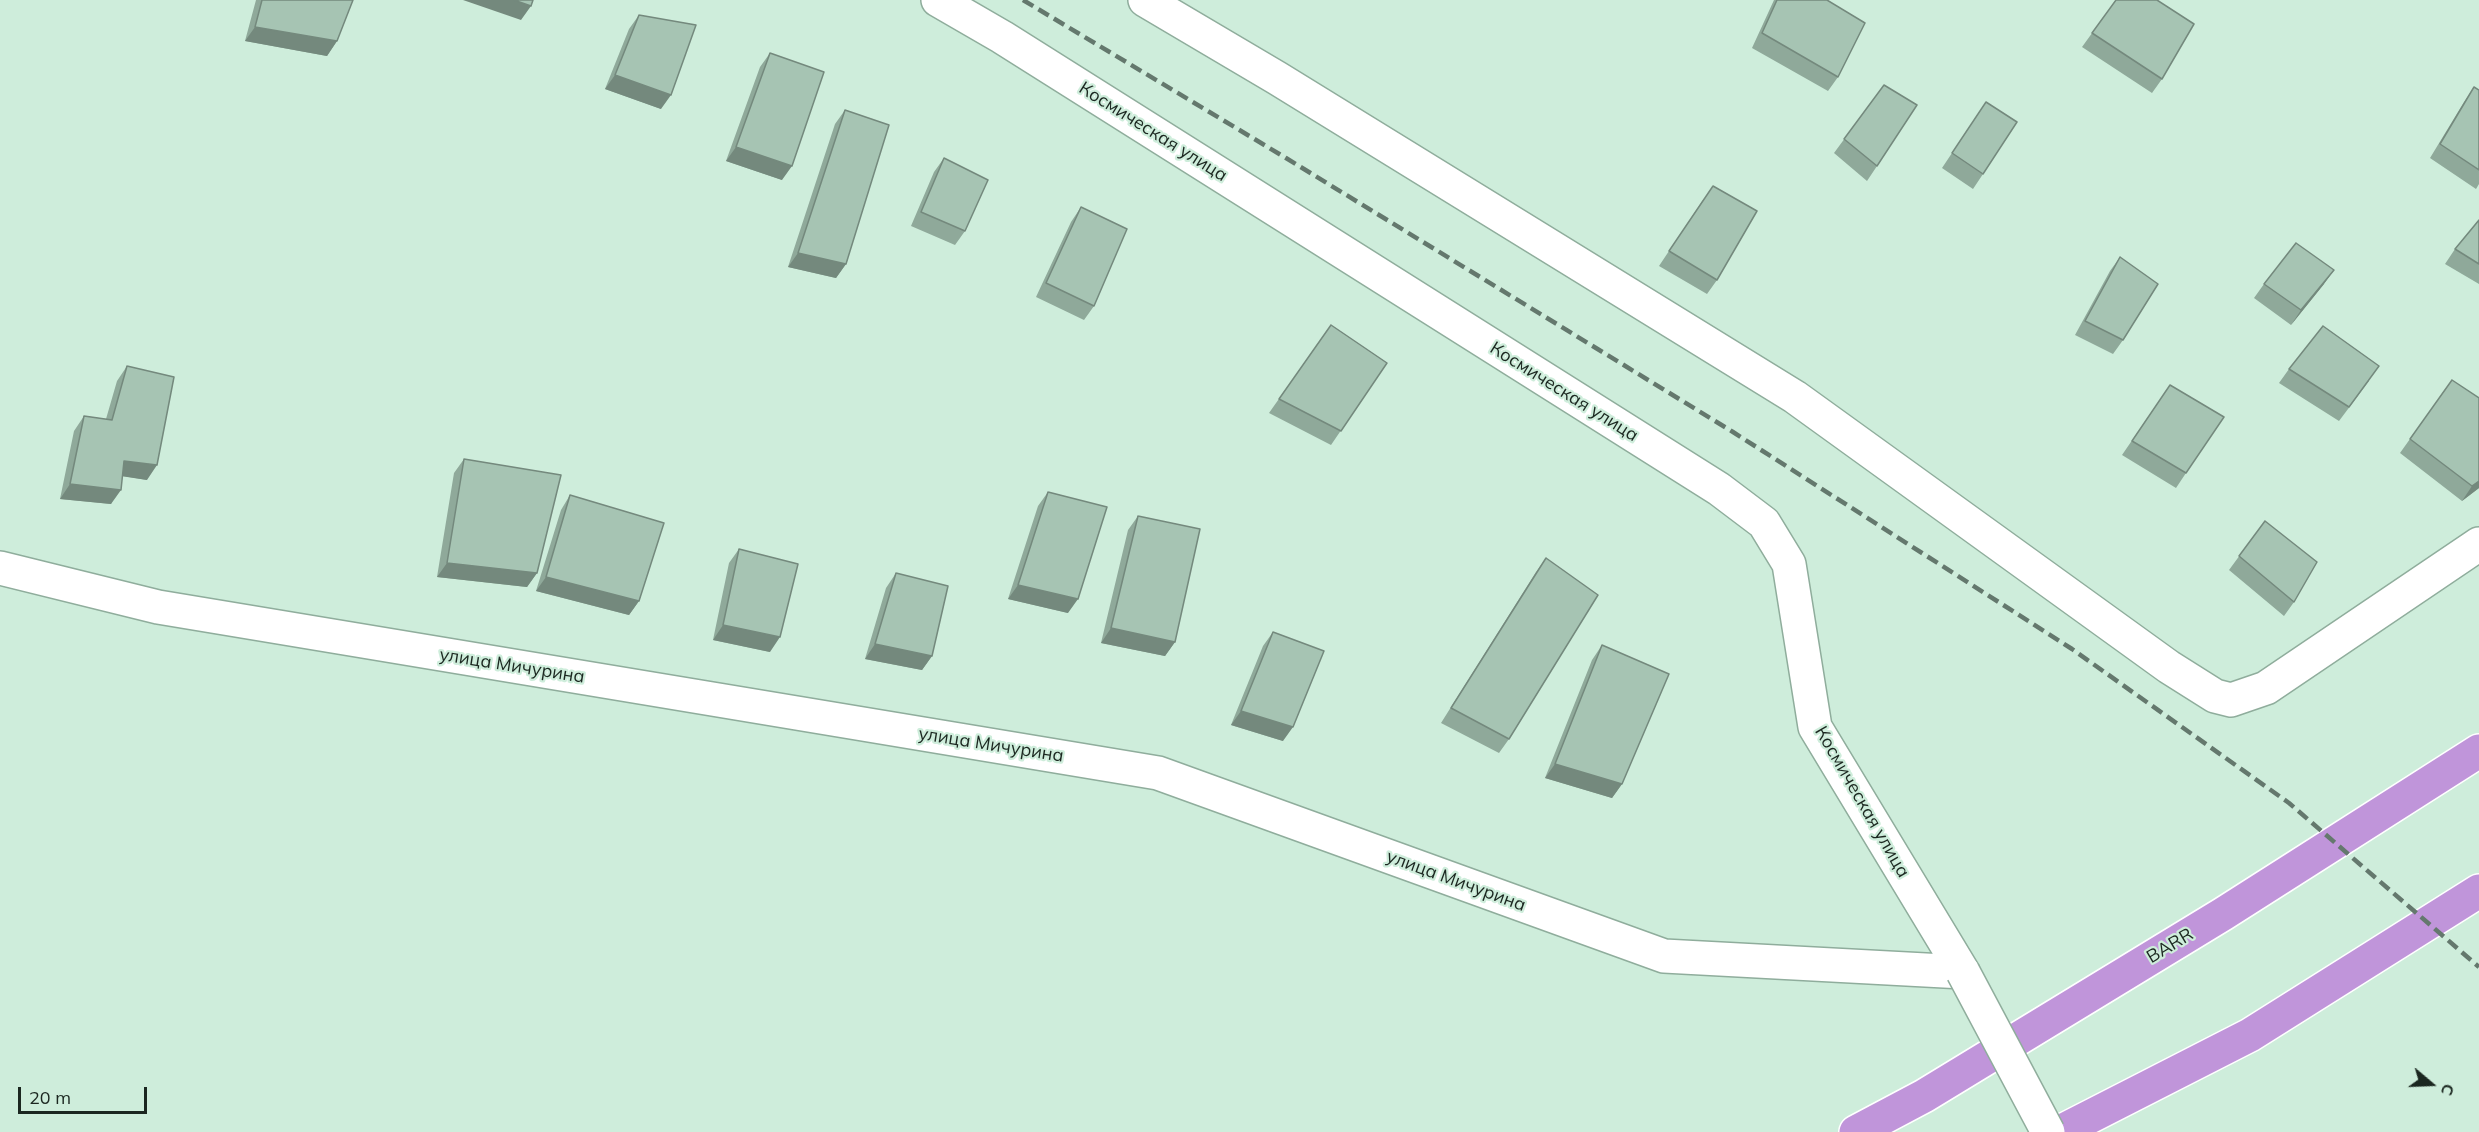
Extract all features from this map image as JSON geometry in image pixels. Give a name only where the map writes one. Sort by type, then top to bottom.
[{"type":"highway","name":"BARR","points":[[1856,1132],[1924,1096],[2223,914],[2479,751]]},
{"type":"highway","points":[[2060,1132],[2250,1035],[2479,891]]},
{"type":"street","name":"Космическая улица","points":[[939,0],[1012,43],[1719,489],[1764,523],[1789,564],[1815,727],[1963,972],[2048,1132]]},
{"type":"street","points":[[1145,0],[1287,84],[1795,397],[2169,667],[2215,696],[2231,700],[2265,688],[2479,544]]},
{"type":"street","name":"улица Мичурина","points":[[0,568],[158,607],[1158,773],[1664,956],[1963,972]]},
{"type":"building","points":[[262,0],[353,0],[337,41],[255,27]]},
{"type":"building","points":[[514,0],[533,0],[531,6]]},
{"type":"building","points":[[1777,0],[1827,0],[1865,23],[1838,77],[1762,33]]},
{"type":"building","points":[[2116,0],[2157,0],[2194,24],[2162,79],[2092,33]]},
{"type":"building","points":[[639,15],[696,25],[671,95],[615,75]]},
{"type":"building","points":[[770,53],[824,72],[792,166],[736,147]]},
{"type":"building","points":[[1884,85],[1917,105],[1877,166],[1844,139]]},
{"type":"building","points":[[2474,87],[2479,90],[2479,170],[2440,144]]},
{"type":"building","points":[[1986,102],[2017,122],[1983,174],[1952,153]]},
{"type":"building","points":[[845,110],[889,125],[846,264],[798,253]]},
{"type":"building","points":[[944,158],[988,180],[965,231],[921,212]]},
{"type":"building","points":[[1713,186],[1757,211],[1717,280],[1669,251]]},
{"type":"building","points":[[1081,207],[1127,229],[1094,306],[1046,283]]},
{"type":"building","points":[[2479,220],[2479,264],[2455,249]]},
{"type":"building","points":[[2296,243],[2334,270],[2301,310],[2264,284]]},
{"type":"building","points":[[2120,257],[2158,284],[2123,340],[2085,321]]},
{"type":"building","points":[[1331,325],[1387,363],[1341,431],[1279,399]]},
{"type":"building","points":[[2323,326],[2379,366],[2349,407],[2289,369]]},
{"type":"building","points":[[127,366],[174,377],[157,465],[124,461],[121,490],[70,484],[84,416],[112,420]]},
{"type":"building","points":[[2452,380],[2479,398],[2479,481],[2472,486],[2410,439]]},
{"type":"building","points":[[2170,385],[2224,417],[2186,473],[2132,441]]},
{"type":"building","points":[[464,459],[561,475],[537,573],[447,563]]},
{"type":"building","points":[[1048,492],[1107,507],[1078,599],[1018,585]]},
{"type":"building","points":[[570,495],[664,523],[639,601],[546,577]]},
{"type":"building","points":[[1138,516],[1200,529],[1175,642],[1111,628]]},
{"type":"building","points":[[2265,521],[2317,562],[2294,602],[2239,556]]},
{"type":"building","points":[[739,549],[798,564],[780,637],[723,625]]},
{"type":"building","points":[[1546,558],[1598,595],[1509,739],[1451,708]]},
{"type":"building","points":[[896,573],[948,586],[932,656],[875,644]]},
{"type":"building","points":[[1273,632],[1324,651],[1293,727],[1241,711]]},
{"type":"building","points":[[1602,645],[1669,674],[1622,784],[1555,764]]},
{"type":"railway","points":[[1023,0],[1733,432],[2072,649],[2289,803],[2479,967]]}]
